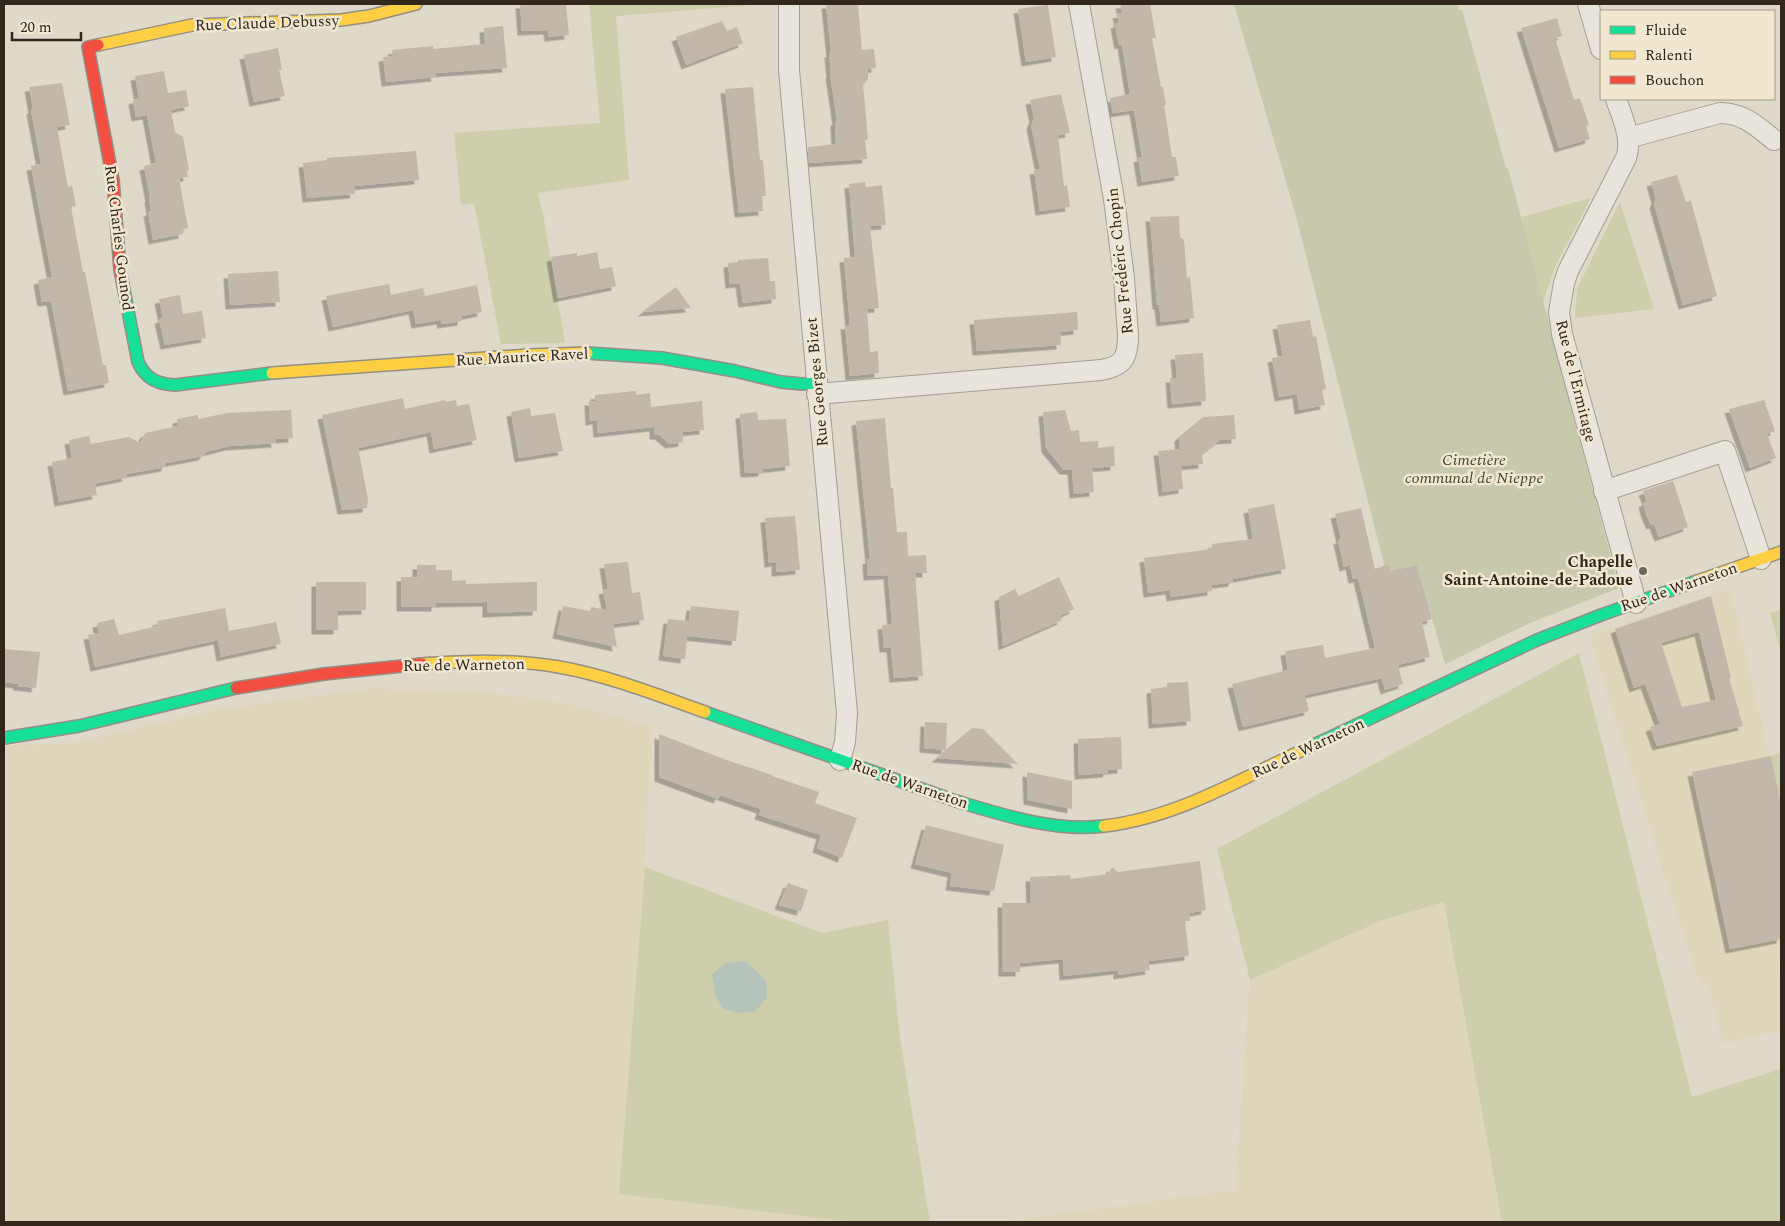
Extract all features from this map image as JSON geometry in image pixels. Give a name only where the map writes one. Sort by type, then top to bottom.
[{"type":"street","name":"Rue Claude Debussy","points":[[88,47],[192,25],[341,20],[377,14],[416,4]]},
{"type":"street","name":"Rue Georges Bizet","points":[[789,4],[789,70],[847,713],[840,760]]},
{"type":"street","name":"Rue Frédéric Chopin","points":[[817,389],[1101,370],[1114,368],[1126,355],[1128,335],[1119,237],[1080,4]]},
{"type":"street","points":[[1588,4],[1600,46]]},
{"type":"street","name":"Rue Charles Gounod","points":[[88,47],[113,180],[120,270],[138,362],[142,372],[155,383],[164,385],[226,377]]},
{"type":"street","name":"Rue de l'Ermitage","points":[[1616,100],[1628,138],[1629,149],[1568,271],[1562,290],[1559,312],[1562,334],[1636,603]]},
{"type":"street","points":[[1628,138],[1720,113],[1729,113],[1749,120],[1774,140]]},
{"type":"street","name":"Rue Maurice Ravel","points":[[226,377],[529,354],[587,353],[662,358],[781,382],[802,384],[817,389]]},
{"type":"street","points":[[1604,491],[1725,451],[1761,559]]},
{"type":"street","name":"Rue de Warneton","points":[[4,738],[72,728],[204,695],[273,681],[446,662],[496,661],[540,664],[611,679],[956,801],[1040,822],[1079,827],[1097,827],[1131,822],[1190,803],[1516,649],[1601,615],[1781,552]]},
{"type":"shaded area","points":[[1731,589],[1781,806],[1781,962],[1776,964],[1781,983],[1781,1030],[1722,1044],[1708,983],[1699,985],[1589,636]]},
{"type":"shaded area","points":[[367,689],[477,691],[567,703],[652,727],[645,867],[619,1193],[852,1222],[4,1222],[4,746],[75,743],[221,709]]},
{"type":"shaded area","points":[[1444,902],[1502,1222],[1002,1222],[1235,1190],[1250,980],[1380,921]]},
{"type":"shaded area","points":[[746,961],[766,981],[767,997],[755,1012],[738,1013],[722,1008],[715,993],[712,974],[726,963]]},
{"type":"green space","points":[[589,4],[765,4],[616,16],[629,180],[538,193],[565,343],[501,344],[474,203],[461,205],[454,133],[600,123]]},
{"type":"green space","name":"Cimetière communal de Nieppe","points":[[1234,4],[1457,4],[1459,10],[1462,10],[1506,168],[1508,168],[1619,588],[1530,623],[1445,664],[1417,565],[1386,572],[1296,216]]},
{"type":"green space","points":[[1591,198],[1555,267],[1543,302],[1521,217]]},
{"type":"green space","points":[[1620,202],[1654,309],[1575,318],[1577,289]]},
{"type":"green space","points":[[1781,610],[1781,653],[1770,613]]},
{"type":"green space","points":[[1579,653],[1692,1097],[1781,1069],[1781,1222],[1502,1222],[1444,902],[1380,921],[1250,980],[1217,849]]},
{"type":"green space","points":[[1781,753],[1781,806],[1771,756]]},
{"type":"green space","points":[[645,867],[822,933],[888,920],[900,1038],[930,1222],[852,1222],[619,1194]]},
{"type":"building","points":[[520,4],[566,4],[569,35],[549,37],[548,30],[522,31]]},
{"type":"building","points":[[826,4],[858,4],[862,50],[874,49],[876,68],[868,69],[868,79],[863,85],[868,139],[865,140],[867,159],[809,163],[808,147],[836,144],[835,121],[837,121],[830,74],[829,53],[831,53]]},
{"type":"building","points":[[1120,4],[1150,4],[1156,38],[1152,38],[1161,87],[1163,87],[1172,157],[1176,157],[1179,176],[1142,182],[1138,158],[1142,157],[1134,110],[1113,113],[1110,98],[1130,94],[1122,44],[1119,45],[1115,24],[1119,23],[1117,14],[1122,13]]},
{"type":"building","points":[[1048,5],[1056,57],[1026,62],[1018,9]]},
{"type":"building","points":[[1557,18],[1562,36],[1555,38],[1574,100],[1580,98],[1589,125],[1586,126],[1590,139],[1559,148],[1521,28]]},
{"type":"building","points":[[722,21],[727,31],[737,27],[743,43],[686,65],[676,37]]},
{"type":"building","points":[[503,26],[507,68],[435,73],[436,77],[386,82],[383,57],[393,56],[392,50],[433,46],[433,49],[485,44],[484,28]]},
{"type":"building","points":[[278,48],[282,70],[279,70],[285,96],[254,102],[244,55]]},
{"type":"building","points":[[164,71],[168,93],[186,90],[189,106],[171,110],[175,132],[183,137],[189,170],[187,171],[188,177],[179,178],[188,228],[183,229],[183,234],[153,240],[148,212],[151,211],[150,198],[144,166],[156,163],[147,115],[136,117],[133,100],[139,98],[135,76]]},
{"type":"building","points":[[62,83],[70,125],[57,127],[68,187],[72,186],[76,206],[71,207],[83,272],[85,272],[103,365],[106,365],[109,383],[68,391],[51,301],[42,302],[38,280],[52,277],[31,166],[41,164],[31,110],[33,109],[29,87]]},
{"type":"building","points":[[753,87],[760,160],[763,160],[766,196],[762,196],[763,211],[739,213],[725,89]]},
{"type":"building","points":[[1061,94],[1070,133],[1058,135],[1064,186],[1067,185],[1070,207],[1040,211],[1034,170],[1040,169],[1031,125],[1034,118],[1030,100]]},
{"type":"building","points":[[416,151],[419,180],[354,186],[355,194],[307,198],[303,163],[327,160],[327,158]]},
{"type":"building","points":[[1677,175],[1686,202],[1691,201],[1717,296],[1683,305],[1654,204],[1656,199],[1651,182]]},
{"type":"building","points":[[865,182],[866,187],[882,185],[886,225],[870,226],[879,308],[867,309],[870,352],[878,351],[879,373],[850,376],[845,325],[850,325],[844,258],[855,257],[849,184]]},
{"type":"building","points":[[1179,216],[1180,237],[1184,240],[1187,278],[1190,277],[1194,318],[1161,322],[1159,305],[1157,305],[1150,217]]},
{"type":"building","points":[[597,252],[600,269],[612,267],[616,286],[558,298],[551,257],[577,253],[577,256]]},
{"type":"building","points":[[768,258],[770,281],[775,281],[776,299],[743,303],[740,283],[730,284],[728,263],[738,262],[738,260]]},
{"type":"building","points":[[278,271],[280,302],[230,305],[228,274]]},
{"type":"building","points":[[389,284],[391,295],[423,288],[425,296],[477,285],[482,312],[462,316],[462,321],[442,324],[441,320],[416,324],[413,310],[333,327],[326,296]]},
{"type":"building","points":[[676,287],[691,308],[642,312]]},
{"type":"building","points":[[180,295],[183,314],[202,311],[206,338],[165,345],[159,319],[163,318],[159,299]]},
{"type":"building","points":[[1077,312],[1078,330],[1060,332],[1061,345],[977,351],[974,320]]},
{"type":"building","points":[[1310,320],[1313,337],[1316,336],[1326,389],[1322,390],[1325,405],[1299,410],[1297,394],[1279,397],[1272,358],[1283,356],[1277,325]]},
{"type":"building","points":[[1203,353],[1206,401],[1172,404],[1170,378],[1177,378],[1175,355]]},
{"type":"building","points":[[636,391],[636,395],[650,393],[651,407],[702,401],[704,430],[682,432],[683,442],[670,444],[659,435],[654,435],[654,427],[598,433],[597,420],[590,421],[589,401],[595,401],[595,395]]},
{"type":"building","points":[[403,398],[405,409],[445,400],[445,402],[456,400],[457,406],[469,404],[477,440],[434,449],[431,432],[358,448],[368,499],[367,508],[342,510],[322,415]]},
{"type":"building","points":[[1764,400],[1775,431],[1767,434],[1776,458],[1750,468],[1729,409]]},
{"type":"building","points":[[530,408],[531,416],[555,413],[563,451],[519,458],[511,412]]},
{"type":"building","points":[[291,410],[293,438],[275,439],[276,443],[230,446],[206,452],[203,456],[166,463],[166,467],[126,474],[127,477],[95,484],[97,495],[59,502],[52,462],[72,458],[69,440],[89,436],[91,444],[129,437],[140,443],[145,433],[178,426],[177,419],[198,415],[198,419],[227,413]]},
{"type":"building","points":[[1065,410],[1071,431],[1079,430],[1080,442],[1098,441],[1098,448],[1114,446],[1115,466],[1092,468],[1094,492],[1074,494],[1072,470],[1064,470],[1046,448],[1043,412]]},
{"type":"building","points":[[757,412],[758,420],[786,419],[790,466],[763,469],[763,472],[745,473],[740,414]]},
{"type":"building","points":[[1234,415],[1236,439],[1220,440],[1202,454],[1203,464],[1181,466],[1183,489],[1163,492],[1158,451],[1180,449],[1179,437],[1203,417]]},
{"type":"building","points":[[885,418],[897,532],[907,532],[908,556],[926,555],[927,573],[915,573],[923,676],[894,678],[891,648],[884,648],[882,625],[892,624],[888,575],[868,576],[867,560],[870,559],[856,421]]},
{"type":"building","points":[[1673,481],[1688,527],[1659,537],[1654,524],[1651,525],[1646,514],[1643,503],[1647,501],[1643,491]]},
{"type":"building","points":[[1274,504],[1286,569],[1233,579],[1233,582],[1211,585],[1212,591],[1171,597],[1170,590],[1148,593],[1144,558],[1212,549],[1212,544],[1253,539],[1248,509]]},
{"type":"building","points":[[1361,508],[1375,569],[1388,564],[1390,571],[1417,565],[1432,619],[1422,622],[1430,657],[1398,665],[1403,684],[1385,690],[1382,678],[1305,695],[1309,711],[1243,727],[1232,684],[1288,670],[1285,651],[1323,645],[1325,658],[1375,648],[1358,578],[1353,579],[1350,565],[1344,567],[1338,540],[1341,539],[1335,514]]},
{"type":"building","points":[[795,516],[800,570],[776,572],[776,562],[769,563],[765,518]]},
{"type":"building","points":[[628,562],[632,593],[640,592],[644,620],[613,624],[617,647],[557,634],[563,606],[590,611],[591,607],[607,610],[603,590],[608,589],[604,564]]},
{"type":"building","points":[[417,565],[436,565],[436,570],[452,570],[452,581],[466,580],[466,584],[537,582],[537,611],[487,613],[487,602],[436,603],[436,607],[401,607],[401,577],[417,577]]},
{"type":"building","points":[[1059,577],[1074,609],[1060,616],[1062,620],[1003,646],[999,597],[1015,589],[1019,596]]},
{"type":"building","points":[[316,582],[366,582],[366,610],[338,611],[338,630],[316,630]]},
{"type":"building","points":[[1711,596],[1731,678],[1729,678],[1743,726],[1657,746],[1650,727],[1660,724],[1645,684],[1634,688],[1615,629]],"holes":[[[1699,632],[1716,700],[1682,707],[1661,643]]]},
{"type":"building","points":[[691,606],[739,611],[736,641],[688,636],[688,628],[685,659],[663,656],[668,619],[689,621]]},
{"type":"building","points":[[225,608],[229,631],[276,622],[281,644],[221,657],[218,640],[95,667],[88,635],[99,633],[97,623],[114,619],[119,635],[158,626],[157,621]]},
{"type":"building","points":[[4,649],[40,652],[36,688],[4,682]]},
{"type":"building","points":[[1188,682],[1191,721],[1153,724],[1151,689],[1167,687],[1167,683]]},
{"type":"building","points":[[925,722],[947,723],[946,750],[924,748]]},
{"type":"building","points":[[972,728],[983,729],[1018,764],[936,758]]},
{"type":"building","points":[[659,734],[819,792],[815,803],[857,818],[842,858],[817,848],[821,835],[759,815],[761,809],[720,795],[718,799],[659,777]]},
{"type":"building","points":[[1121,737],[1122,769],[1108,770],[1107,773],[1079,775],[1078,739]]},
{"type":"building","points":[[1771,756],[1781,805],[1781,939],[1730,949],[1692,772]]},
{"type":"building","points":[[1027,772],[1072,781],[1072,809],[1028,800]]},
{"type":"building","points":[[926,825],[1004,845],[994,891],[950,886],[952,873],[915,864]]},
{"type":"building","points":[[1200,861],[1206,910],[1189,913],[1190,921],[1185,921],[1189,956],[1148,961],[1150,970],[1118,975],[1118,970],[1064,976],[1063,959],[1020,963],[1020,972],[1003,972],[1002,903],[1031,903],[1030,877],[1070,875],[1071,879],[1108,874],[1112,867],[1118,872]]},
{"type":"building","points":[[788,883],[808,890],[801,911],[779,905]]},
{"type":"traffic: fast","points":[[123,285],[138,362],[145,373],[157,382],[175,385],[272,373]]},
{"type":"traffic: fast","points":[[587,353],[662,358],[735,371],[781,382],[817,383]]},
{"type":"traffic: fast","points":[[1303,750],[1537,640],[1697,581]]},
{"type":"traffic: fast","points":[[4,738],[79,726],[236,688]]},
{"type":"traffic: fast","points":[[705,712],[992,812],[1066,827],[1104,826]]},
{"type":"traffic: slow","points":[[98,45],[192,25],[341,20],[369,16],[416,4]]},
{"type":"traffic: slow","points":[[272,373],[529,355],[587,353]]},
{"type":"traffic: slow","points":[[1697,581],[1781,552]]},
{"type":"traffic: slow","points":[[422,664],[474,662],[542,664],[615,681],[705,712]]},
{"type":"traffic: slow","points":[[1104,826],[1130,822],[1181,806],[1231,785],[1303,750]]},
{"type":"traffic: jam","points":[[98,45],[88,47],[113,180],[120,270],[123,285]]},
{"type":"traffic: jam","points":[[236,688],[324,674],[422,664]]},
{"type":"place","name":"Chapelle Saint-Antoine-de-Padoue","points":[[1643,571]]}]
